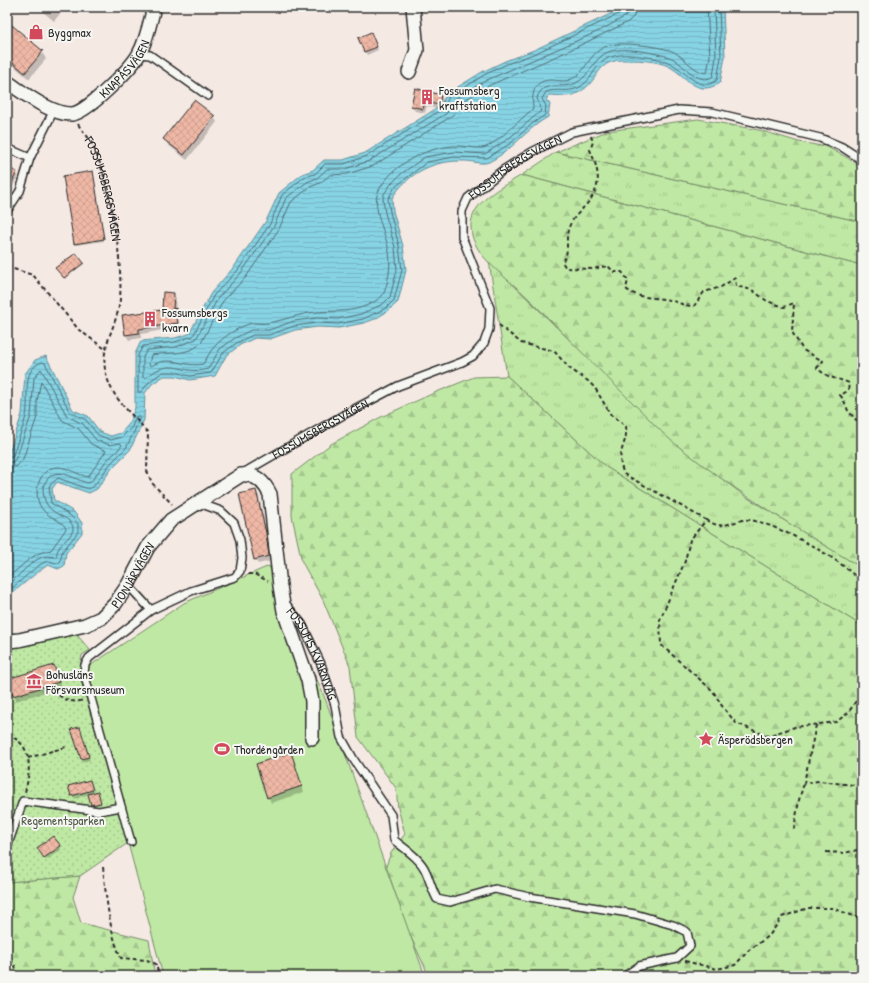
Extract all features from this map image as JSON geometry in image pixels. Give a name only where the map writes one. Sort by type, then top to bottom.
[{"type":"street","name":"KNAPÅSVÄGEN","points":[[73,114],[87,108],[130,66],[139,54],[154,7]]},
{"type":"street","points":[[409,72],[418,50],[412,7]]},
{"type":"street","points":[[7,82],[54,110],[73,114]]},
{"type":"street","name":"FOSSUMS KVARNVÄG","points":[[241,475],[248,474],[257,478],[265,484],[270,494],[280,586],[283,600]]},
{"type":"street","name":"PIONJÄRVÄGEN","points":[[7,641],[19,640],[85,625],[108,613],[128,586],[148,547],[170,520],[241,475]]},
{"type":"street","points":[[283,600],[284,611],[309,687],[313,716],[312,738]]},
{"type":"lane","points":[[139,54],[150,55],[208,96]]},
{"type":"lane","points":[[7,211],[20,191],[30,158],[54,110]]},
{"type":"lane","name":"FOSSUMSBERGSVÄGEN","points":[[241,475],[345,414],[398,386],[462,362],[473,356],[484,343],[489,323],[490,308],[462,237],[462,211],[468,198],[503,170],[532,152],[572,132],[679,110],[712,112],[820,138],[842,147],[862,160]]},
{"type":"lane","points":[[7,148],[30,158]]},
{"type":"lane","points":[[131,842],[90,698],[84,673],[85,665],[89,658],[151,610],[191,591],[236,578],[240,571],[242,558],[240,540],[234,524],[221,511],[198,503]]},
{"type":"lane","points":[[128,586],[151,610]]},
{"type":"lane","name":"FOSSUMS KVARNVÄG","points":[[283,600],[302,624],[321,664],[335,705],[341,737],[354,760],[392,816],[394,840],[416,858],[426,871],[429,883],[437,899],[450,902],[495,889],[529,897],[635,914],[673,925],[687,932],[690,946],[677,958]]},
{"type":"lane","points":[[7,847],[23,801],[99,811],[121,807]]},
{"type":"lane","points":[[626,976],[639,966],[677,958]]},
{"type":"path","name":"FOSSUMSBERGSVÄGEN","points":[[73,114],[96,152],[104,176],[114,219],[120,279],[120,299],[117,316],[104,348],[104,367],[108,383],[123,407],[146,430],[148,436],[146,471],[152,483],[180,514]]},
{"type":"path","points":[[572,132],[590,134],[593,142],[590,150],[597,165],[599,180],[593,196],[584,208],[577,213],[569,228],[567,256],[562,262],[566,268],[592,269],[608,266],[614,272],[622,272],[628,280],[626,289],[632,294],[667,300],[683,306],[694,306],[704,292],[721,287],[735,278],[736,286],[752,290],[767,301],[784,307],[794,303],[792,332],[803,350],[823,361],[818,368],[825,375],[832,379],[840,379],[849,384],[848,391],[840,395],[846,402],[849,412],[856,418],[862,427]]},
{"type":"path","points":[[7,267],[34,275],[79,330],[104,348]]},
{"type":"path","points":[[489,323],[502,326],[513,337],[527,345],[554,350],[569,368],[588,381],[595,388],[611,415],[626,426],[626,435],[620,456],[620,464],[624,474],[706,520],[719,525],[750,519],[773,526],[833,558],[858,578],[862,585]]},
{"type":"path","points":[[706,520],[690,540],[685,561],[660,620],[662,645],[713,691],[722,706],[736,723],[744,728],[767,736],[795,727],[836,722],[848,713],[862,692]]},
{"type":"path","points":[[236,578],[254,574],[280,586]]},
{"type":"path","points":[[48,686],[70,702],[90,698]]},
{"type":"path","points":[[794,829],[816,724]]},
{"type":"path","points":[[7,735],[24,746],[28,758],[29,778],[23,801]]},
{"type":"path","points":[[28,758],[66,747]]},
{"type":"path","points":[[804,782],[819,781],[862,786]]},
{"type":"path","points":[[826,852],[844,853],[862,849]]},
{"type":"path","points":[[103,867],[111,920],[117,949],[121,958],[147,960],[156,964],[159,976]]},
{"type":"path","points":[[677,958],[717,969],[735,965],[753,946],[769,936],[782,917],[808,908],[832,908],[862,919]]},
{"type":"path","points":[[7,953],[15,966],[18,976]]},
{"type":"green space","points":[[698,119],[759,130],[799,142],[827,147],[848,158],[862,169],[862,222],[556,152],[607,131]]},
{"type":"green space","points":[[556,152],[862,222],[862,264],[850,263],[522,175]]},
{"type":"green space","points":[[522,175],[850,263],[862,264],[862,568],[745,495],[672,441],[527,297],[485,258],[473,239],[471,229],[475,211],[488,196]]},
{"type":"green space","points":[[489,261],[677,445],[746,497],[862,568],[862,626],[606,467],[507,376]]},
{"type":"green space","points":[[507,376],[606,467],[862,626],[862,976],[429,976],[408,931],[386,866],[391,853],[405,834],[398,808],[396,788],[358,737],[350,666],[323,600],[302,562],[292,516],[292,474],[331,444],[381,417],[474,377]]},
{"type":"green space","name":"Thordéngården","points":[[269,566],[326,701],[425,976],[163,976],[128,843],[79,673],[184,603]]},
{"type":"green space","name":"Regementsparken","points":[[77,635],[90,650],[82,655],[79,673],[128,843],[80,876],[7,882],[7,644]]},
{"type":"green space","points":[[80,876],[73,897],[81,923],[149,940],[155,976],[7,976],[7,882]]},
{"type":"water","points":[[625,7],[723,7],[725,57],[720,83],[711,87],[698,87],[664,64],[644,61],[617,60],[602,67],[589,85],[573,95],[549,95],[546,100],[550,104],[548,117],[505,152],[489,162],[454,161],[433,165],[414,175],[406,181],[392,198],[393,211],[403,246],[406,270],[398,302],[388,311],[375,319],[364,323],[339,328],[318,327],[295,330],[270,339],[255,338],[240,345],[226,356],[215,376],[190,380],[175,376],[164,376],[152,384],[145,393],[144,420],[130,450],[113,467],[97,489],[89,493],[57,482],[52,489],[54,500],[74,512],[82,523],[82,533],[66,553],[64,566],[58,569],[48,565],[7,596],[7,459],[22,414],[25,374],[35,360],[46,356],[73,410],[88,416],[100,432],[111,436],[121,433],[129,424],[135,408],[135,354],[141,341],[175,338],[189,334],[211,293],[234,267],[266,221],[279,193],[302,174],[313,170],[324,160],[343,160],[365,153],[442,105],[447,90],[453,90],[482,72],[534,50]]},
{"type":"building","points":[[7,21],[43,51],[25,73],[7,58]]},
{"type":"building","points":[[371,32],[377,47],[364,52],[358,38]]},
{"type":"building","name":"Fossumsberg kraftstation","points":[[415,88],[441,95],[439,105],[425,102],[423,109],[411,106]]},
{"type":"building","points":[[194,100],[215,116],[184,155],[163,139]]},
{"type":"building","points":[[7,167],[17,172],[7,192]]},
{"type":"building","points":[[93,171],[104,239],[74,244],[63,176]]},
{"type":"building","points":[[76,253],[84,263],[64,278],[55,268]]},
{"type":"building","name":"Fossumsbergs kvarn","points":[[163,292],[174,293],[173,309],[176,308],[178,323],[139,329],[139,333],[125,335],[122,315],[162,310]]},
{"type":"building","points":[[256,490],[266,533],[269,556],[254,560],[239,494]]},
{"type":"building","points":[[54,665],[59,682],[13,696],[7,679]]},
{"type":"building","points":[[80,727],[89,757],[81,759],[71,729]]},
{"type":"building","points":[[291,752],[302,786],[267,798],[256,764]]},
{"type":"building","points":[[90,780],[93,790],[71,796],[68,786]]},
{"type":"building","points":[[98,791],[101,803],[91,805],[88,794]]},
{"type":"building","points":[[53,836],[61,846],[44,858],[37,848]]},
{"type":"place","name":"Byggmax","points":[[36,32]]},
{"type":"place","name":"Fossumsberg kraftstation","points":[[427,97]]},
{"type":"place","name":"Fossumsbergs kvarn","points":[[150,319]]},
{"type":"place","name":"Bohusläns Försvarsmuseum","points":[[34,681]]},
{"type":"place","name":"Äsperödsbergen","points":[[706,739]]},
{"type":"place","name":"Thordéngården","points":[[222,749]]}]
